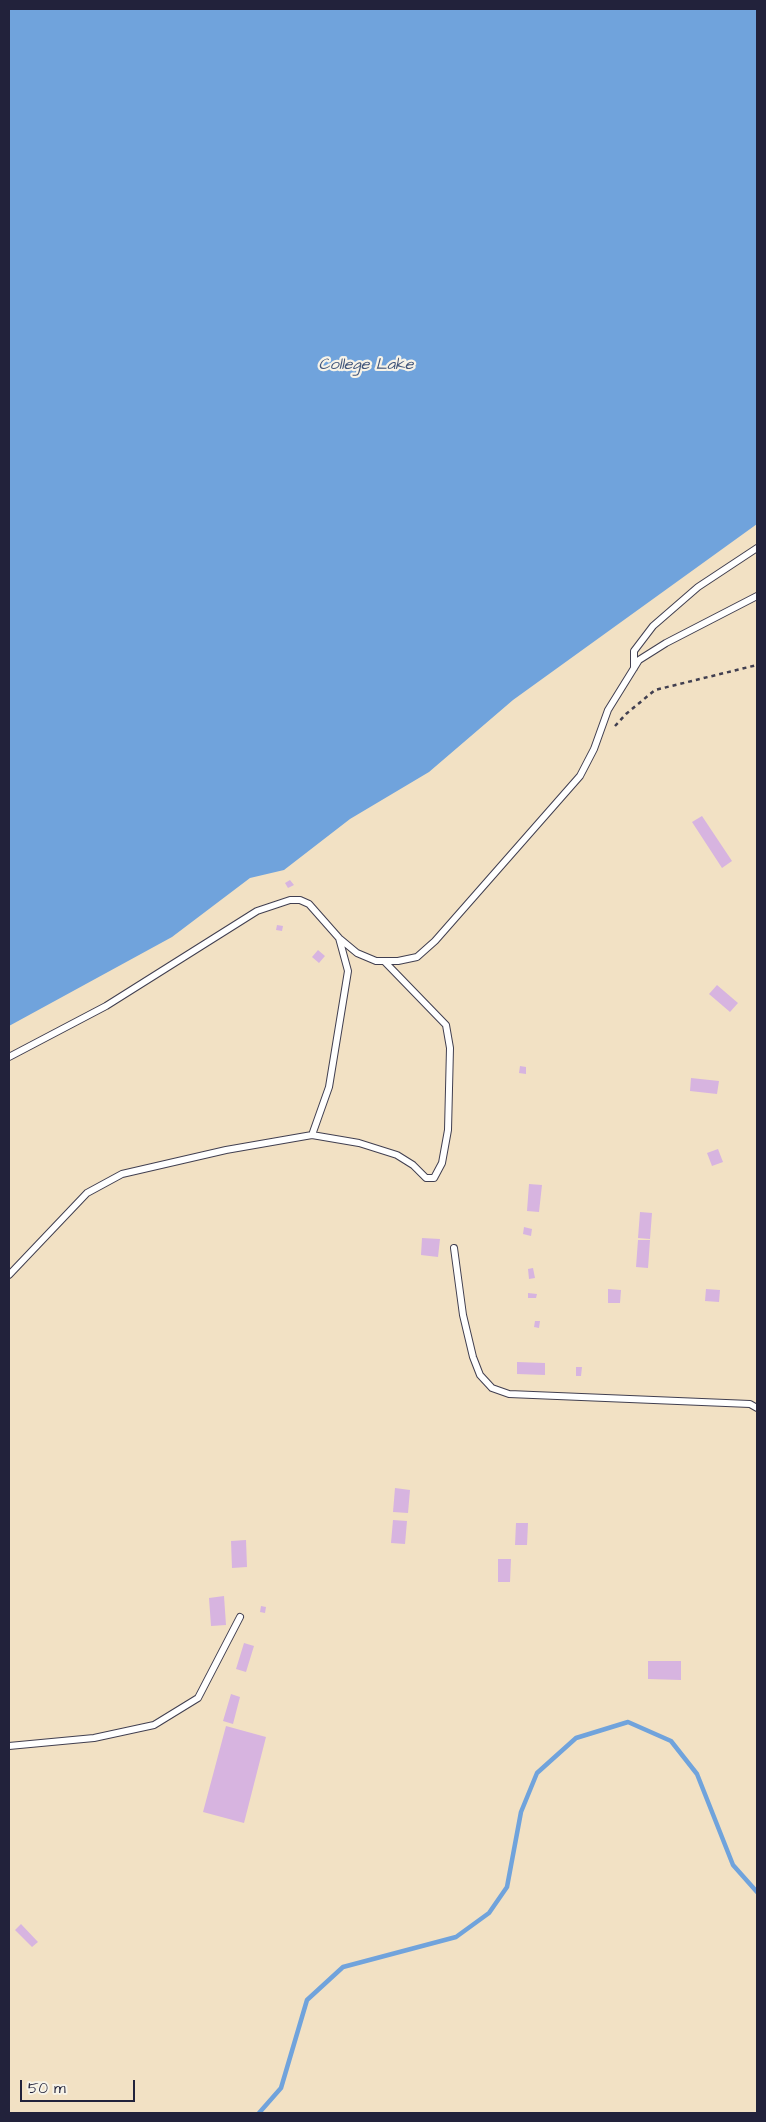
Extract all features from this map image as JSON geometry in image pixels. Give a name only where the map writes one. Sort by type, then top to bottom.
[{"type":"lane","points":[[634,669],[634,650],[653,626],[698,587],[757,548]]},
{"type":"lane","points":[[9,1057],[106,1006],[257,911],[290,900],[300,900],[309,904],[338,938],[357,953],[376,961],[398,961],[417,957],[435,941],[580,776],[594,749],[608,710],[639,660],[666,643],[757,596]]},
{"type":"lane","points":[[312,1135],[329,1087],[346,990],[348,971],[338,938]]},
{"type":"lane","points":[[9,1275],[87,1193],[122,1174],[226,1150],[312,1135],[359,1143],[397,1155],[426,1178],[434,1178],[442,1163],[448,1130],[450,1048],[446,1025],[384,961]]},
{"type":"lane","points":[[454,1248],[463,1315],[473,1357],[480,1375],[492,1388],[509,1394],[750,1404],[757,1408]]},
{"type":"lane","points":[[9,1746],[94,1738],[154,1725],[198,1698],[240,1618]]},
{"type":"path","points":[[613,728],[626,714],[656,690],[757,665]]},
{"type":"water","name":"College Lake","points":[[9,9],[757,9],[757,524],[513,700],[429,772],[350,819],[284,870],[250,878],[172,937],[9,1026]]},
{"type":"building","points":[[702,816],[732,861],[722,868],[692,822]]},
{"type":"building","points":[[290,880],[294,885],[288,888],[285,883]]},
{"type":"building","points":[[277,925],[283,926],[282,931],[276,930]]},
{"type":"building","points":[[318,950],[325,956],[319,963],[312,957]]},
{"type":"building","points":[[717,985],[738,1003],[730,1012],[709,994]]},
{"type":"building","points":[[520,1066],[526,1067],[526,1074],[519,1073]]},
{"type":"building","points":[[691,1078],[719,1081],[717,1094],[690,1091]]},
{"type":"building","points":[[718,1149],[723,1162],[712,1166],[707,1153]]},
{"type":"building","points":[[529,1184],[542,1185],[539,1212],[527,1211]]},
{"type":"building","points":[[640,1212],[652,1213],[650,1239],[638,1238]]},
{"type":"building","points":[[524,1227],[532,1229],[531,1236],[523,1234]]},
{"type":"building","points":[[422,1238],[440,1239],[438,1257],[421,1255]]},
{"type":"building","points":[[638,1240],[650,1240],[648,1268],[636,1267]]},
{"type":"building","points":[[533,1268],[535,1278],[529,1279],[528,1269]]},
{"type":"building","points":[[608,1289],[621,1290],[620,1303],[608,1303]]},
{"type":"building","points":[[706,1289],[720,1290],[719,1302],[705,1301]]},
{"type":"building","points":[[528,1293],[537,1294],[536,1298],[528,1298]]},
{"type":"building","points":[[535,1321],[540,1321],[539,1328],[534,1327]]},
{"type":"building","points":[[517,1362],[545,1363],[545,1375],[517,1374]]},
{"type":"building","points":[[576,1367],[582,1367],[581,1376],[576,1376]]},
{"type":"building","points":[[395,1488],[410,1490],[408,1513],[393,1512]]},
{"type":"building","points":[[393,1520],[407,1521],[405,1544],[391,1543]]},
{"type":"building","points":[[516,1523],[528,1523],[527,1545],[515,1545]]},
{"type":"building","points":[[246,1540],[247,1567],[232,1568],[231,1541]]},
{"type":"building","points":[[498,1559],[511,1559],[510,1582],[498,1582]]},
{"type":"building","points":[[224,1596],[226,1625],[211,1626],[209,1598]]},
{"type":"building","points":[[261,1606],[266,1607],[265,1613],[260,1612]]},
{"type":"building","points":[[244,1643],[254,1646],[246,1672],[236,1669]]},
{"type":"building","points":[[648,1661],[681,1661],[681,1680],[648,1679]]},
{"type":"building","points":[[231,1694],[240,1697],[233,1724],[223,1721]]},
{"type":"building","points":[[226,1726],[266,1737],[244,1823],[203,1812]]},
{"type":"building","points":[[21,1924],[38,1942],[32,1947],[15,1930]]},
{"type":"waterway","points":[[259,2113],[281,2088],[307,2000],[343,1967],[456,1937],[489,1913],[507,1887],[521,1812],[537,1773],[576,1738],[628,1722],[671,1741],[697,1774],[733,1865],[757,1892]]}]
